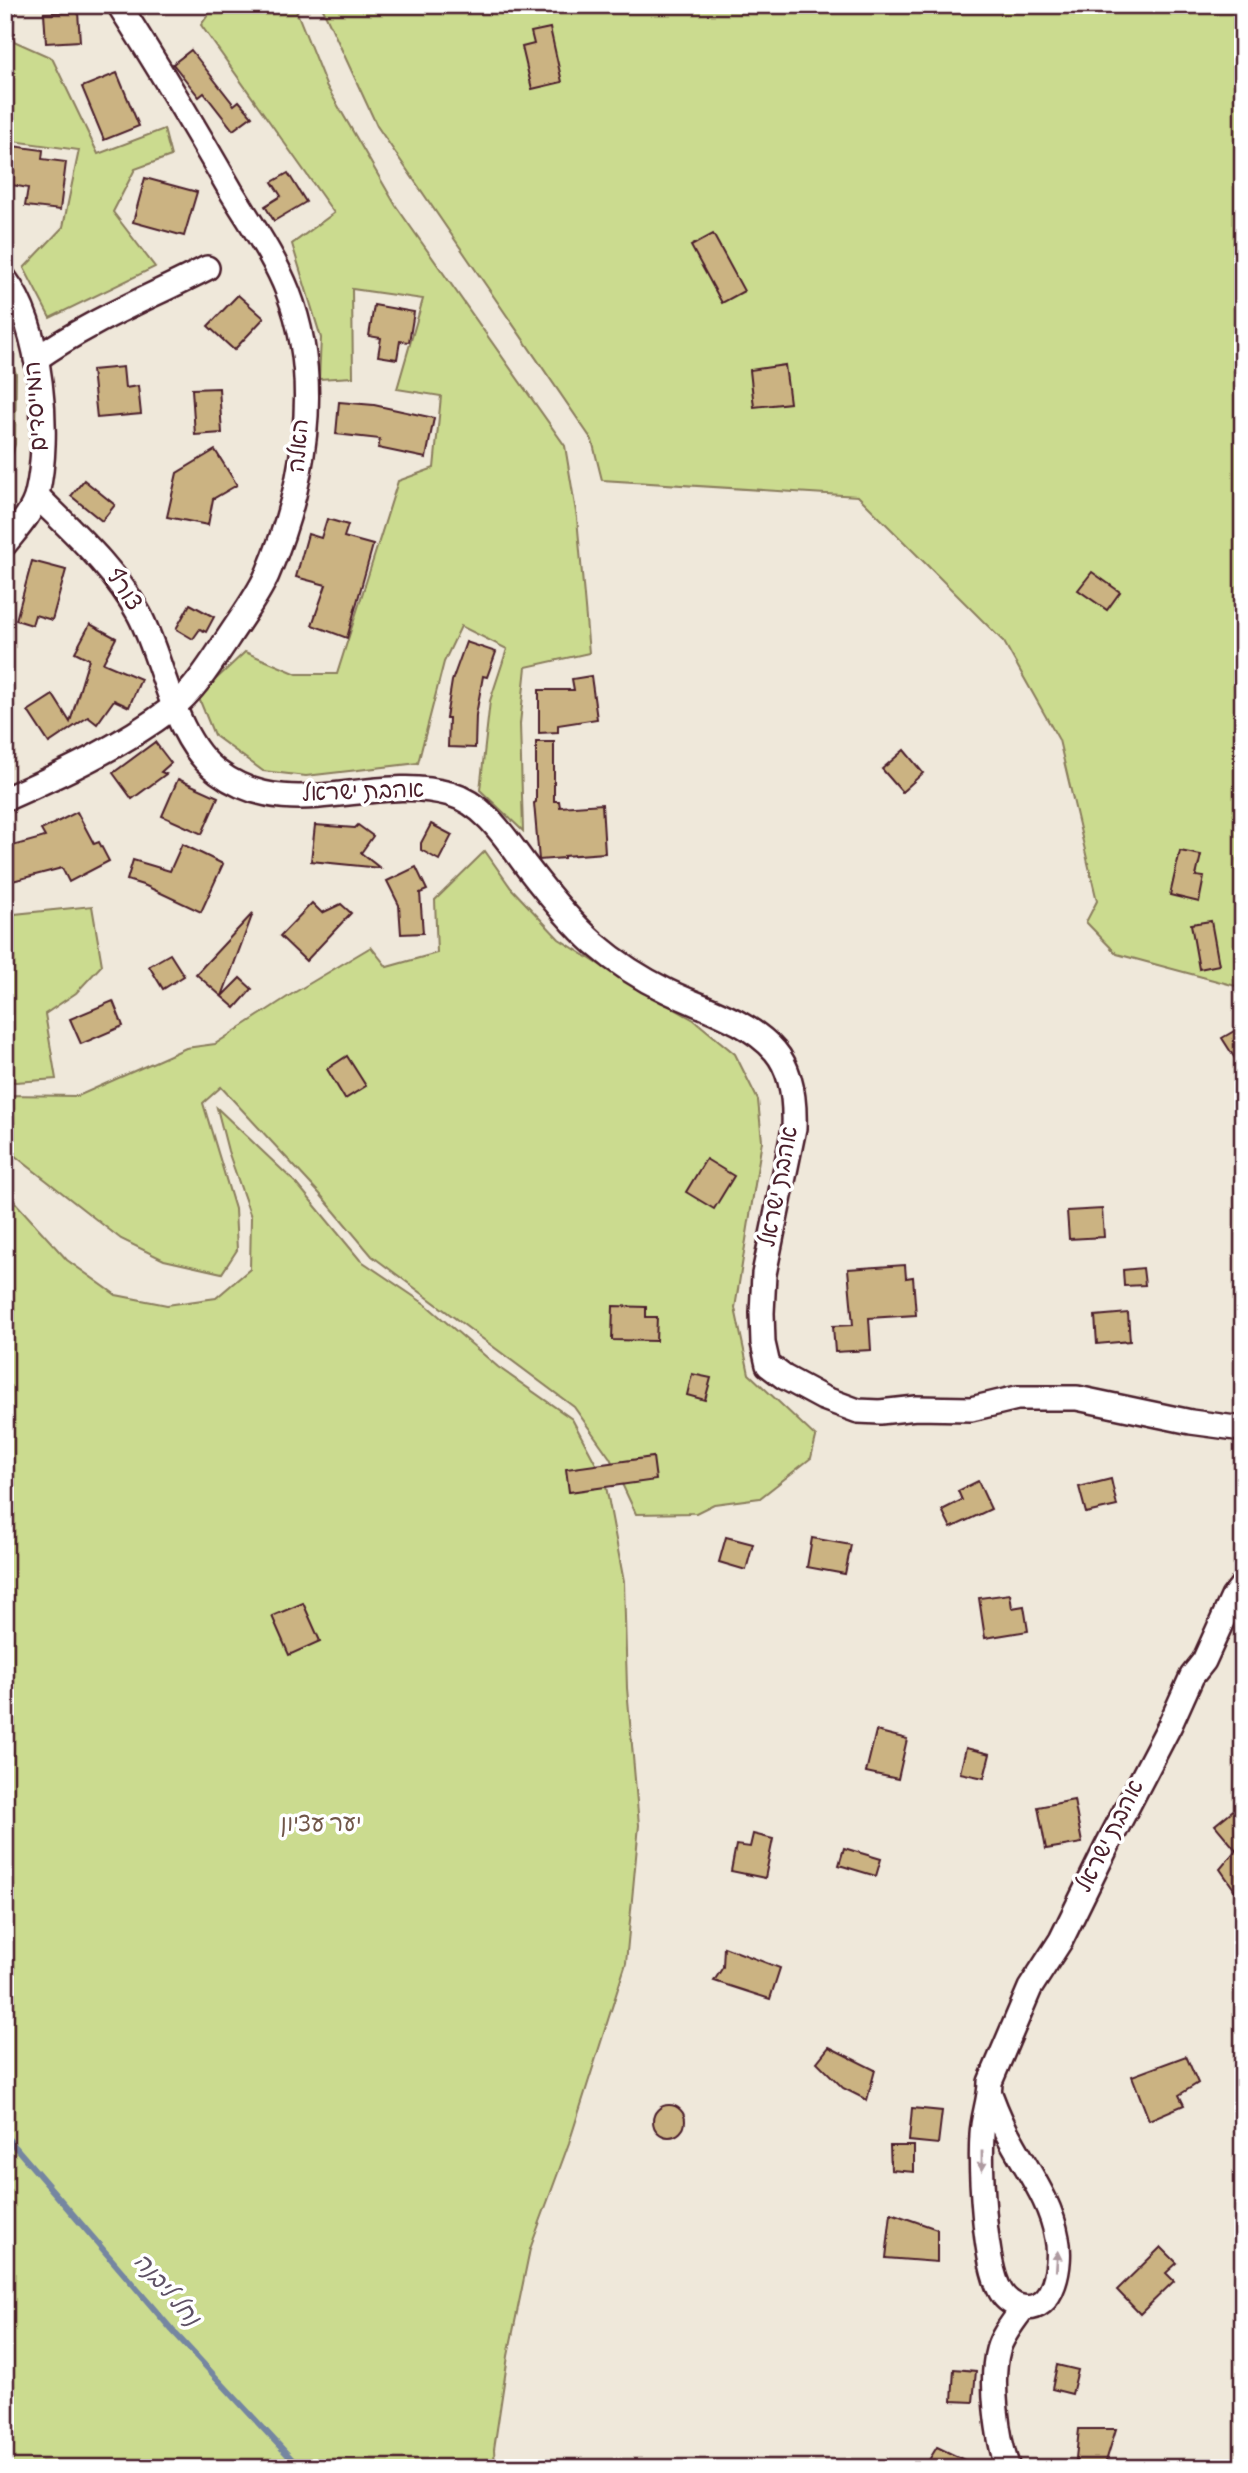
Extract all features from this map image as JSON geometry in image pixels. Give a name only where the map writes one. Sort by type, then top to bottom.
[{"type":"street","name":"האלה","points":[[5,799],[118,743],[173,707],[207,669],[265,578],[298,483],[304,436],[306,382],[299,331],[282,282],[267,250],[164,74],[119,5]]},
{"type":"street","points":[[36,359],[65,338],[116,310],[154,296],[207,268]]},
{"type":"street","name":"המייסדים","points":[[5,279],[14,291],[30,330],[41,384],[43,431],[37,496]]},
{"type":"street","name":"צורף","points":[[37,496],[99,557],[122,587],[140,616],[173,707]]},
{"type":"street","points":[[5,544],[37,496]]},
{"type":"street","name":"אהבת ישראל","points":[[173,707],[197,748],[217,772],[250,790],[305,798],[395,789],[425,790],[451,794],[478,808],[500,831],[565,912],[601,949],[628,970],[754,1033],[776,1052],[788,1077],[795,1105],[794,1128],[764,1274],[762,1312],[763,1343],[768,1365],[784,1377],[823,1398],[858,1411],[971,1409],[1017,1398],[1077,1398],[1243,1430]]},
{"type":"street","name":"אהבת ישראל","points":[[1023,2308],[1015,2306],[1001,2293],[991,2262],[982,2170],[982,2132],[990,2081],[1030,1988],[1061,1940],[1192,1676],[1204,1661],[1233,1597],[1243,1584]]},
{"type":"street","points":[[990,2094],[1011,2141],[1038,2186],[1058,2238],[1059,2262],[1049,2293],[1040,2305],[1023,2308],[998,2348],[995,2375],[999,2439],[1007,2468]]},
{"type":"green space","points":[[5,5],[18,5],[7,38],[52,58],[98,154],[164,129],[171,156],[135,169],[113,212],[155,267],[50,318],[24,268],[63,227],[79,150],[5,140]]},
{"type":"green space","points":[[215,5],[294,5],[326,85],[396,206],[565,446],[577,518],[589,653],[526,667],[520,724],[523,831],[480,790],[490,701],[507,649],[461,626],[444,662],[418,763],[306,776],[263,771],[214,735],[198,696],[245,652],[297,674],[337,674],[398,481],[434,468],[441,396],[397,389],[423,299],[352,289],[353,377],[319,379],[321,338],[292,244],[334,213],[201,25]]},
{"type":"green space","points":[[321,5],[1243,5],[1243,988],[1117,954],[1086,922],[1097,901],[1059,740],[1004,642],[858,496],[602,480],[592,440],[377,126]]},
{"type":"green space","points":[[5,343],[16,374],[15,444],[5,483]]},
{"type":"green space","points":[[485,851],[511,888],[559,939],[694,1020],[735,1054],[758,1100],[762,1141],[735,1308],[749,1374],[816,1437],[811,1458],[760,1498],[714,1504],[696,1513],[636,1514],[610,1458],[574,1407],[372,1256],[319,1193],[221,1087],[203,1103],[235,1209],[237,1250],[222,1273],[164,1260],[121,1239],[5,1148],[5,1095],[78,1096],[186,1048],[215,1044],[371,947],[387,967],[437,953],[435,900]]},
{"type":"green space","points":[[92,906],[102,965],[76,993],[45,1014],[56,1079],[5,1081],[5,915]]},
{"type":"green space","name":"יער עציון","points":[[217,1108],[298,1185],[360,1260],[425,1304],[498,1367],[572,1419],[605,1481],[624,1582],[627,1688],[639,1825],[626,1963],[569,2143],[530,2249],[508,2356],[494,2449],[495,2468],[5,2468],[5,1191],[67,1260],[116,1295],[167,1305],[216,1298],[250,1269],[251,1217],[228,1151]]},
{"type":"building","points":[[78,12],[80,41],[46,43],[44,13]]},
{"type":"building","points":[[550,28],[562,82],[532,89],[522,47],[534,44],[531,32]]},
{"type":"building","points":[[191,50],[234,105],[239,101],[252,116],[233,130],[204,93],[199,97],[173,64]]},
{"type":"building","points":[[117,73],[139,126],[104,140],[82,87]]},
{"type":"building","points":[[5,145],[43,150],[42,159],[66,162],[60,210],[25,206],[28,188],[12,185],[14,172],[5,171]]},
{"type":"building","points":[[288,173],[306,202],[274,221],[265,206],[281,196],[272,182]]},
{"type":"building","points":[[145,178],[197,192],[184,236],[133,222]]},
{"type":"building","points":[[713,234],[744,291],[722,303],[691,246]]},
{"type":"building","points":[[238,295],[264,318],[234,350],[208,326]]},
{"type":"building","points":[[374,305],[414,312],[409,342],[400,341],[397,359],[378,356],[381,338],[369,336]]},
{"type":"building","points":[[785,365],[790,403],[754,407],[750,370]]},
{"type":"building","points":[[123,367],[125,388],[138,386],[141,414],[97,418],[92,370]]},
{"type":"building","points":[[219,388],[222,433],[195,435],[192,389]]},
{"type":"building","points":[[339,402],[374,405],[434,418],[426,458],[378,448],[380,439],[336,434]]},
{"type":"building","points":[[215,450],[237,485],[213,499],[208,525],[167,517],[177,473]]},
{"type":"building","points":[[84,480],[115,505],[102,521],[71,496]]},
{"type":"building","points":[[327,519],[348,525],[344,537],[373,545],[347,638],[312,625],[326,585],[296,577],[308,534],[321,538]]},
{"type":"building","points":[[32,561],[66,570],[52,620],[35,615],[32,625],[16,620]]},
{"type":"building","points":[[1092,572],[1120,592],[1107,610],[1078,590]]},
{"type":"building","points":[[190,604],[214,617],[206,632],[200,629],[193,639],[176,629]]},
{"type":"building","points":[[90,624],[116,638],[103,663],[141,679],[129,707],[114,700],[97,724],[88,717],[49,743],[28,711],[53,695],[70,722],[89,659],[75,652]]},
{"type":"building","points":[[466,642],[496,652],[487,677],[483,676],[476,715],[475,748],[448,747],[449,718],[446,718],[452,681]]},
{"type":"building","points":[[591,676],[597,719],[558,725],[558,732],[539,733],[539,690],[574,690],[572,679]]},
{"type":"building","points":[[155,742],[171,763],[161,772],[166,774],[132,799],[113,773]]},
{"type":"building","points":[[536,742],[554,742],[554,801],[559,801],[560,807],[602,804],[605,853],[539,860],[534,803]]},
{"type":"building","points":[[904,750],[923,773],[902,792],[882,769]]},
{"type":"building","points":[[178,779],[218,797],[202,834],[162,816]]},
{"type":"building","points":[[77,812],[94,844],[99,842],[109,861],[69,882],[62,868],[5,883],[5,848],[45,837],[41,830]]},
{"type":"building","points":[[431,824],[452,835],[439,860],[421,850],[421,843]]},
{"type":"building","points":[[315,825],[355,828],[358,825],[373,836],[361,853],[380,868],[311,861]]},
{"type":"building","points":[[182,844],[223,864],[201,912],[127,880],[133,860],[170,871]]},
{"type":"building","points":[[1180,851],[1201,855],[1196,876],[1204,877],[1199,902],[1170,895]]},
{"type":"building","points":[[416,867],[427,890],[420,893],[423,933],[401,934],[399,905],[387,881]]},
{"type":"building","points":[[312,903],[322,913],[341,904],[351,913],[306,961],[280,936]]},
{"type":"building","points":[[253,913],[222,996],[240,978],[252,989],[235,1008],[196,974]]},
{"type":"building","points":[[1211,921],[1219,965],[1199,969],[1191,924]]},
{"type":"building","points":[[170,954],[184,976],[163,989],[149,966]]},
{"type":"building","points":[[113,1001],[123,1026],[81,1044],[70,1019]]},
{"type":"building","points":[[1243,1026],[1243,1071],[1222,1038]]},
{"type":"building","points":[[347,1056],[366,1086],[345,1099],[327,1069]]},
{"type":"building","points":[[706,1159],[734,1176],[714,1209],[686,1192]]},
{"type":"building","points":[[1102,1209],[1104,1237],[1069,1239],[1067,1211]]},
{"type":"building","points":[[905,1265],[906,1278],[913,1277],[916,1315],[869,1318],[871,1350],[835,1352],[833,1326],[853,1325],[848,1269]]},
{"type":"building","points":[[1143,1268],[1145,1285],[1124,1286],[1123,1270]]},
{"type":"building","points":[[613,1306],[646,1307],[646,1317],[657,1317],[656,1341],[612,1340]]},
{"type":"building","points":[[1128,1313],[1130,1341],[1097,1344],[1095,1316]]},
{"type":"building","points":[[692,1374],[711,1378],[705,1400],[687,1395]]},
{"type":"building","points":[[653,1457],[656,1480],[569,1492],[566,1469]]},
{"type":"building","points":[[1111,1479],[1117,1506],[1086,1513],[1079,1487]]},
{"type":"building","points":[[978,1481],[991,1509],[951,1528],[942,1510],[962,1500],[958,1491]]},
{"type":"building","points":[[726,1537],[753,1544],[746,1570],[719,1562]]},
{"type":"building","points":[[812,1538],[851,1545],[845,1574],[807,1567]]},
{"type":"building","points":[[1010,1594],[1012,1608],[1024,1606],[1028,1631],[985,1638],[979,1598]]},
{"type":"building","points":[[303,1603],[320,1641],[289,1655],[272,1616]]},
{"type":"building","points":[[876,1731],[907,1739],[898,1779],[866,1772]]},
{"type":"building","points":[[966,1748],[990,1754],[984,1778],[960,1773]]},
{"type":"building","points":[[1074,1800],[1082,1843],[1046,1849],[1038,1807]]},
{"type":"building","points":[[1243,1802],[1243,1902],[1220,1869],[1236,1850],[1215,1825]]},
{"type":"building","points":[[753,1834],[773,1839],[765,1878],[731,1871],[736,1845],[750,1847]]},
{"type":"building","points":[[844,1848],[881,1859],[876,1876],[839,1865]]},
{"type":"building","points":[[724,1947],[780,1968],[770,1999],[714,1981],[723,1967]]},
{"type":"building","points":[[829,2047],[875,2070],[867,2100],[843,2088],[817,2062]]},
{"type":"building","points":[[1186,2056],[1198,2083],[1179,2095],[1184,2105],[1149,2120],[1132,2076]]},
{"type":"building","points":[[669,2105],[681,2109],[685,2121],[681,2133],[669,2137],[657,2133],[653,2121],[657,2109]]},
{"type":"building","points":[[912,2108],[942,2111],[938,2144],[909,2141]]},
{"type":"building","points":[[890,2146],[914,2146],[914,2172],[891,2170]]},
{"type":"building","points":[[891,2213],[937,2229],[937,2262],[886,2258]]},
{"type":"building","points":[[1161,2247],[1177,2263],[1166,2273],[1174,2281],[1140,2314],[1117,2290]]},
{"type":"building","points":[[1057,2365],[1078,2370],[1072,2394],[1052,2389]]},
{"type":"building","points":[[954,2369],[976,2371],[973,2402],[952,2401]]},
{"type":"building","points":[[1079,2429],[1116,2429],[1104,2468],[1075,2468]]},
{"type":"building","points":[[937,2447],[981,2468],[924,2468]]},
{"type":"waterway","name":"נחל ליבנה","points":[[5,2135],[172,2330],[300,2468]]}]
